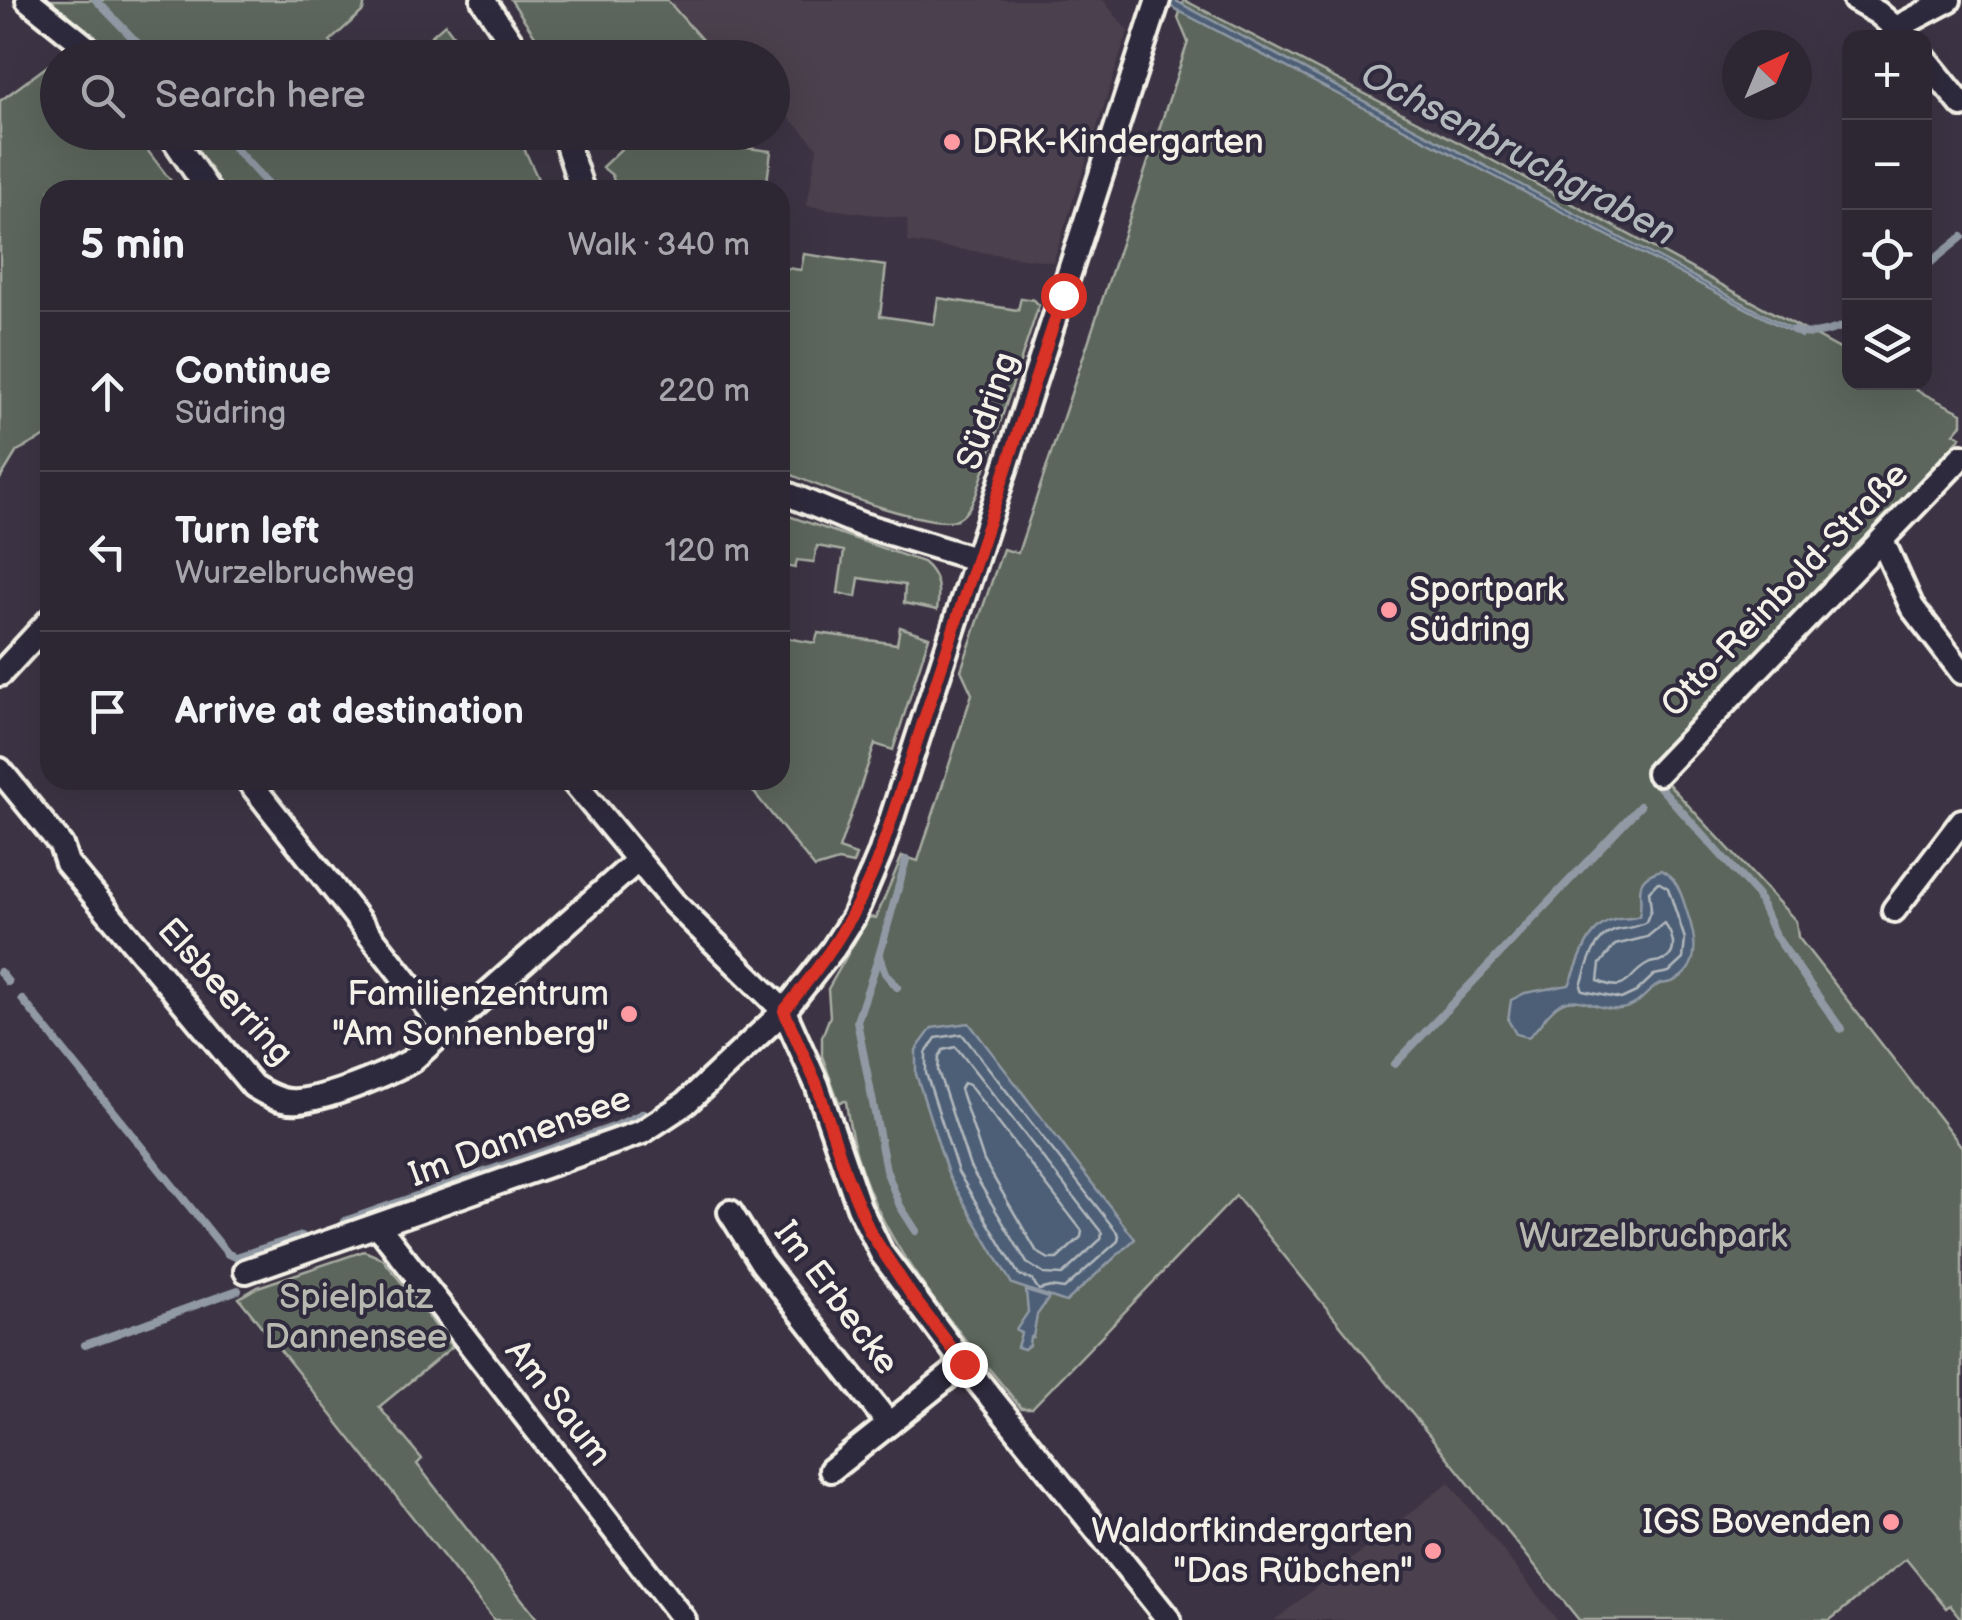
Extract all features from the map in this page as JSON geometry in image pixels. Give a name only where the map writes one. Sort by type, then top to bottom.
[{"type":"street","points":[[28,0],[78,40]]},
{"type":"street","points":[[483,0],[510,40]]},
{"type":"street","points":[[1854,0],[1899,30]]},
{"type":"street","points":[[1905,30],[1949,0]]},
{"type":"street","name":"Südring","points":[[784,1011],[834,950],[861,901],[880,854],[1156,4]]},
{"type":"street","points":[[1932,68],[1962,104]]},
{"type":"street","points":[[182,150],[201,180]]},
{"type":"street","points":[[569,150],[579,180]]},
{"type":"street","name":"Otto-Reinbold-Straße","points":[[1658,773],[1962,456]]},
{"type":"street","points":[[790,496],[860,524],[975,559]]},
{"type":"street","points":[[1882,540],[1912,606],[1962,672]]},
{"type":"street","points":[[0,674],[40,631]]},
{"type":"street","name":"Elsbeerring","points":[[0,770],[61,846],[67,863],[253,1086],[268,1095],[298,1102],[384,1074],[411,1061],[636,861]]},
{"type":"street","points":[[256,790],[446,1031]]},
{"type":"street","points":[[580,790],[673,902],[784,1011],[817,1085],[870,1232],[964,1364],[1169,1620]]},
{"type":"street","points":[[1894,910],[1962,821]]},
{"type":"street","name":"Im Dannensee","points":[[246,1271],[642,1132],[686,1103],[784,1011]]},
{"type":"street","name":"Im Erbecke","points":[[730,1212],[762,1263],[888,1424]]},
{"type":"street","name":"Am Saum","points":[[379,1227],[684,1620]]},
{"type":"street","name":"Im Erbecke","points":[[831,1470],[964,1364]]},
{"type":"shaded area","name":"DRK-Kindergarten","points":[[667,0],[1103,0],[1128,31],[1092,143],[1087,142],[1084,151],[1089,153],[1053,262],[908,242],[907,219],[807,206],[817,148],[790,120],[790,40],[702,40]]},
{"type":"shaded area","name":"Waldorfkindergarten \"Das Rübchen\"","points":[[1449,1482],[1557,1620],[1275,1620]]},
{"type":"green space","points":[[47,0],[365,0],[363,11],[331,40],[98,40]]},
{"type":"green space","points":[[511,0],[667,0],[702,40],[538,40]]},
{"type":"green space","name":"Wurzelbruchpark","points":[[1184,0],[1475,151],[1842,350],[1842,390],[1916,390],[1962,413],[1962,424],[1954,433],[1961,437],[1649,763],[1796,921],[1798,937],[1962,1147],[1962,1620],[1950,1605],[1946,1608],[1906,1559],[1830,1620],[1579,1620],[1236,1196],[1032,1408],[1021,1408],[964,1338],[887,1228],[854,1146],[846,1101],[839,1102],[822,1056],[822,1037],[830,1016],[828,989],[869,917],[876,918],[902,856],[918,861],[972,694],[961,670],[1003,549],[1018,553],[1188,42],[1178,18]]},
{"type":"green space","points":[[445,24],[457,40],[427,40]]},
{"type":"green space","points":[[40,72],[40,150],[147,150],[170,180],[40,180],[40,439],[17,451],[0,479],[0,101]]},
{"type":"green space","points":[[194,150],[525,150],[538,180],[214,180]]},
{"type":"green space","points":[[620,150],[771,151],[767,180],[614,180],[602,167]]},
{"type":"green space","points":[[804,254],[886,266],[880,316],[934,324],[938,298],[1018,310],[1021,298],[1039,305],[976,495],[957,519],[944,521],[898,512],[790,473],[790,268],[801,270]]},
{"type":"green space","points":[[790,516],[923,562],[937,584],[937,610],[904,603],[905,585],[859,578],[856,597],[838,593],[844,551],[817,546],[814,562],[797,560],[795,568],[790,567]]},
{"type":"green space","points":[[900,627],[929,637],[893,750],[875,744],[839,849],[856,855],[853,864],[838,861],[815,868],[752,790],[790,790],[790,639],[815,643],[818,633],[897,644]]},
{"type":"green space","name":"Spielplatz Dannensee","points":[[364,1251],[383,1259],[452,1347],[379,1407],[422,1459],[417,1464],[538,1620],[494,1620],[239,1298],[258,1287]]},
{"type":"water","points":[[1158,0],[1174,0],[1803,335],[1801,337]]},
{"type":"water","points":[[1661,870],[1676,883],[1691,924],[1694,952],[1682,976],[1658,985],[1627,1008],[1567,1001],[1551,1011],[1528,1037],[1516,1034],[1508,1020],[1511,1000],[1525,993],[1569,985],[1596,930],[1617,919],[1639,916],[1642,883]]},
{"type":"water","points":[[969,1023],[1135,1239],[1066,1302],[1012,1284],[949,1177],[916,1074],[916,1050],[932,1028]]},
{"type":"water","points":[[1026,1291],[1049,1298],[1037,1315],[1033,1337],[1024,1349],[1017,1347],[1021,1333],[1016,1330],[1028,1312]]},
{"type":"waterway","points":[[96,0],[135,40]]},
{"type":"waterway","points":[[236,150],[264,180]]},
{"type":"waterway","name":"Ochsenbruchgraben","points":[[1932,261],[1962,237]]},
{"type":"waterway","name":"Ochsenbruchgraben","points":[[1794,330],[1814,334],[1842,327]]},
{"type":"waterway","points":[[1659,786],[1757,895],[1775,935],[1841,1029]]},
{"type":"waterway","points":[[1395,1064],[1640,806]]},
{"type":"waterway","points":[[897,987],[885,973],[879,956],[906,860]]},
{"type":"waterway","points":[[879,956],[857,1021],[886,1170],[900,1206],[916,1231]]},
{"type":"waterway","points":[[0,972],[8,982]]},
{"type":"waterway","points":[[22,999],[228,1254],[236,1257],[302,1236]]},
{"type":"waterway","points":[[345,1221],[644,1113]]},
{"type":"waterway","points":[[85,1345],[238,1290]]},
{"type":"place","name":"DRK-Kindergarten","points":[[952,142]]},
{"type":"place","name":"Sportpark Südring","points":[[1389,610]]},
{"type":"place","name":"Familienzentrum \"Am Sonnenberg\"","points":[[629,1014]]},
{"type":"place","name":"IGS Bovenden","points":[[1891,1522]]},
{"type":"place","name":"Waldorfkindergarten \"Das Rübchen\"","points":[[1433,1551]]},
{"type":"route","points":[[964,1364],[870,1232],[817,1085],[784,1011],[834,950],[853,918],[880,854],[1063,295]]}]
